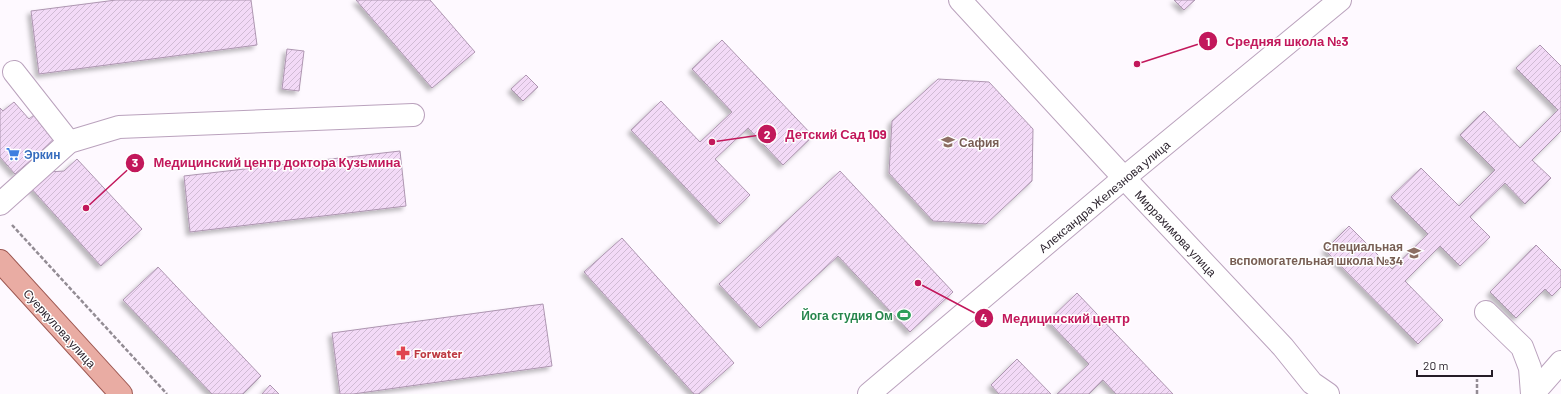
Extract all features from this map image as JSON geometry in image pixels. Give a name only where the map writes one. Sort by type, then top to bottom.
[{"type":"main road","name":"Суеркулова улица","points":[[0,262],[121,394]]},
{"type":"street","name":"Миррахимова улица","points":[[960,0],[1124,178],[1283,346],[1312,382],[1328,394]]},
{"type":"street","name":"Александра Железнова улица","points":[[869,394],[1124,178],[1340,0]]},
{"type":"street","points":[[14,72],[69,142]]},
{"type":"street","points":[[0,204],[69,142],[118,127],[413,115]]},
{"type":"street","points":[[1486,312],[1522,347],[1530,368],[1533,394]]},
{"type":"street","points":[[1533,394],[1561,362]]},
{"type":"path","points":[[11,224],[167,394]]},
{"type":"path","points":[[1478,379],[1478,394]]},
{"type":"building","points":[[116,0],[251,0],[257,45],[39,74],[31,11]]},
{"type":"building","points":[[356,0],[430,0],[475,52],[432,88]]},
{"type":"building","points":[[1174,0],[1195,0],[1184,10]]},
{"type":"building","points":[[722,40],[813,136],[783,165],[748,128],[715,159],[750,195],[720,224],[631,130],[661,101],[700,142],[732,112],[692,69]]},
{"type":"building","points":[[1540,45],[1561,66],[1561,131],[1532,160],[1551,178],[1525,204],[1505,183],[1470,217],[1490,237],[1460,266],[1440,246],[1405,281],[1443,320],[1418,344],[1325,250],[1349,226],[1392,269],[1428,234],[1391,197],[1421,168],[1459,206],[1495,170],[1460,135],[1484,111],[1520,148],[1558,110],[1516,68]]},
{"type":"building","points":[[287,49],[304,51],[299,91],[282,89]]},
{"type":"building","points":[[526,75],[538,87],[523,101],[511,89]]},
{"type":"building","points":[[938,79],[989,82],[1033,129],[1032,181],[986,224],[933,221],[889,173],[892,121]]},
{"type":"building","points":[[14,102],[29,119],[34,115],[55,139],[15,174],[0,157],[0,108],[3,111]]},
{"type":"building","points":[[400,151],[406,206],[190,232],[184,176]]},
{"type":"building","points":[[77,159],[142,229],[101,266],[30,187],[48,172],[64,171]]},
{"type":"building","points":[[840,171],[953,292],[910,332],[838,256],[760,328],[719,284]]},
{"type":"building","points":[[622,238],[734,363],[699,394],[694,394],[584,272]]},
{"type":"building","points":[[1536,245],[1561,270],[1561,287],[1552,296],[1545,289],[1516,318],[1490,292]]},
{"type":"building","points":[[158,267],[261,376],[243,394],[212,394],[123,300]]},
{"type":"building","points":[[1077,293],[1173,394],[1116,394],[1103,380],[1089,394],[1057,394],[1089,364],[1048,321]]},
{"type":"building","points":[[543,304],[552,366],[353,394],[340,394],[332,333]]},
{"type":"building","points":[[1017,359],[1051,394],[999,394],[991,385]]},
{"type":"building","points":[[270,385],[279,394],[262,394]]},
{"type":"place","name":"Средняя школа №3","points":[[1137,64]]},
{"type":"place","name":"Детский Сад 109","points":[[712,142]]},
{"type":"place","name":"Сафия","points":[[948,142]]},
{"type":"place","name":"Эркин","points":[[13,154]]},
{"type":"place","name":"Медицинский центр доктора Кузьмина","points":[[86,208]]},
{"type":"place","name":"Специальная вспомогательная школа №34","points":[[1414,253]]},
{"type":"place","name":"Медицинский центр","points":[[918,283]]},
{"type":"place","name":"Йога студия Ом","points":[[904,315]]},
{"type":"place","name":"Forwater","points":[[403,353]]}]
